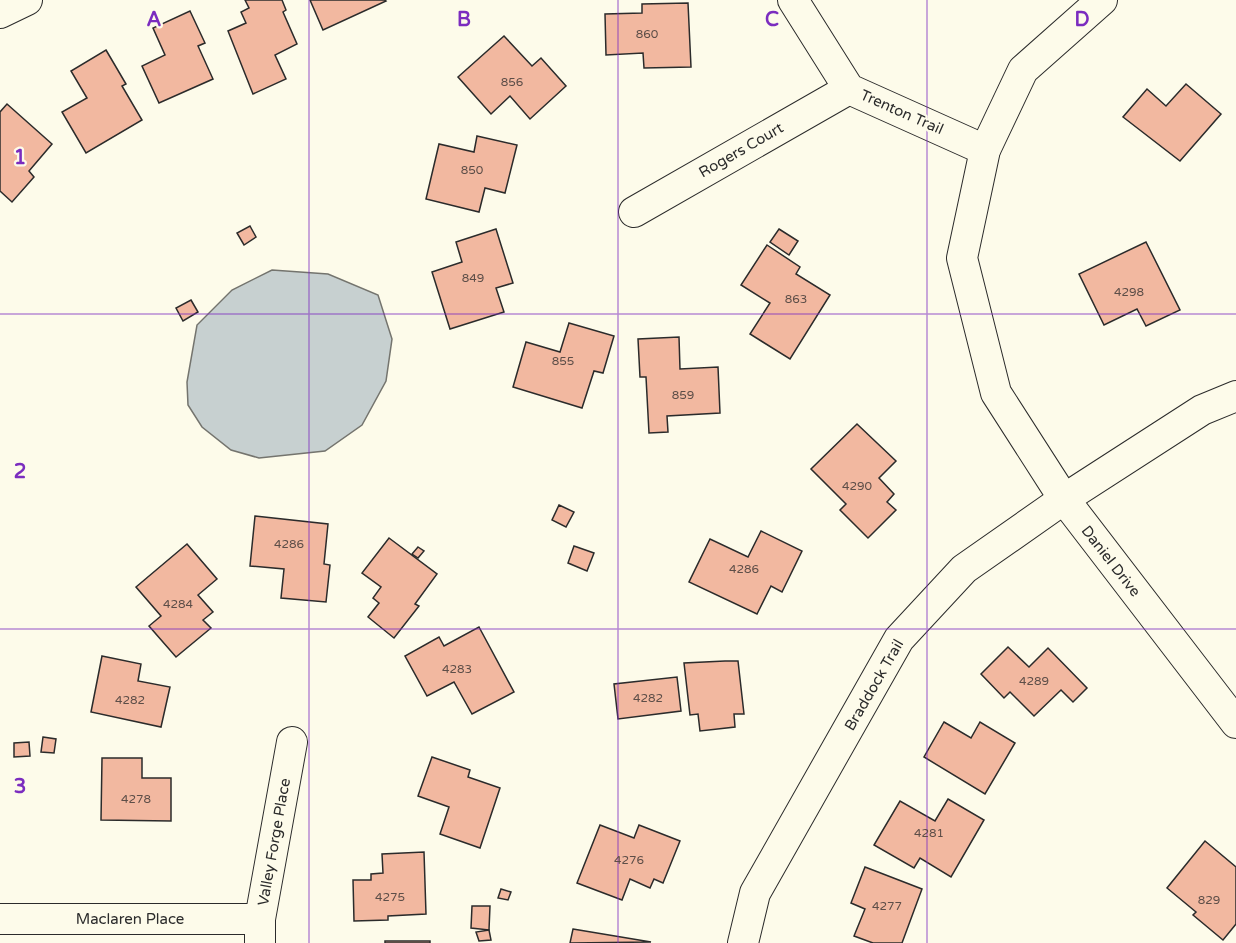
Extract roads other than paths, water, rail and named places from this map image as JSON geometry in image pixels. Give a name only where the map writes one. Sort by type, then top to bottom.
[{"type":"street","points":[[0,13],[27,0]]},
{"type":"street","name":"Trenton Trail","points":[[793,0],[849,89],[985,150]]},
{"type":"street","name":"Daniel Drive","points":[[1102,0],[1023,70],[985,150],[962,258],[996,393],[1064,499],[1236,723]]},
{"type":"street","name":"Rogers Court","points":[[634,212],[849,89]]},
{"type":"street","name":"Braddock Trail","points":[[743,943],[755,892],[899,639],[964,569],[1064,499],[1202,410],[1236,396]]},
{"type":"street","name":"Valley Forge Place","points":[[260,931],[292,742]]},
{"type":"street","name":"Maclaren Place","points":[[0,919],[260,931]]}]
